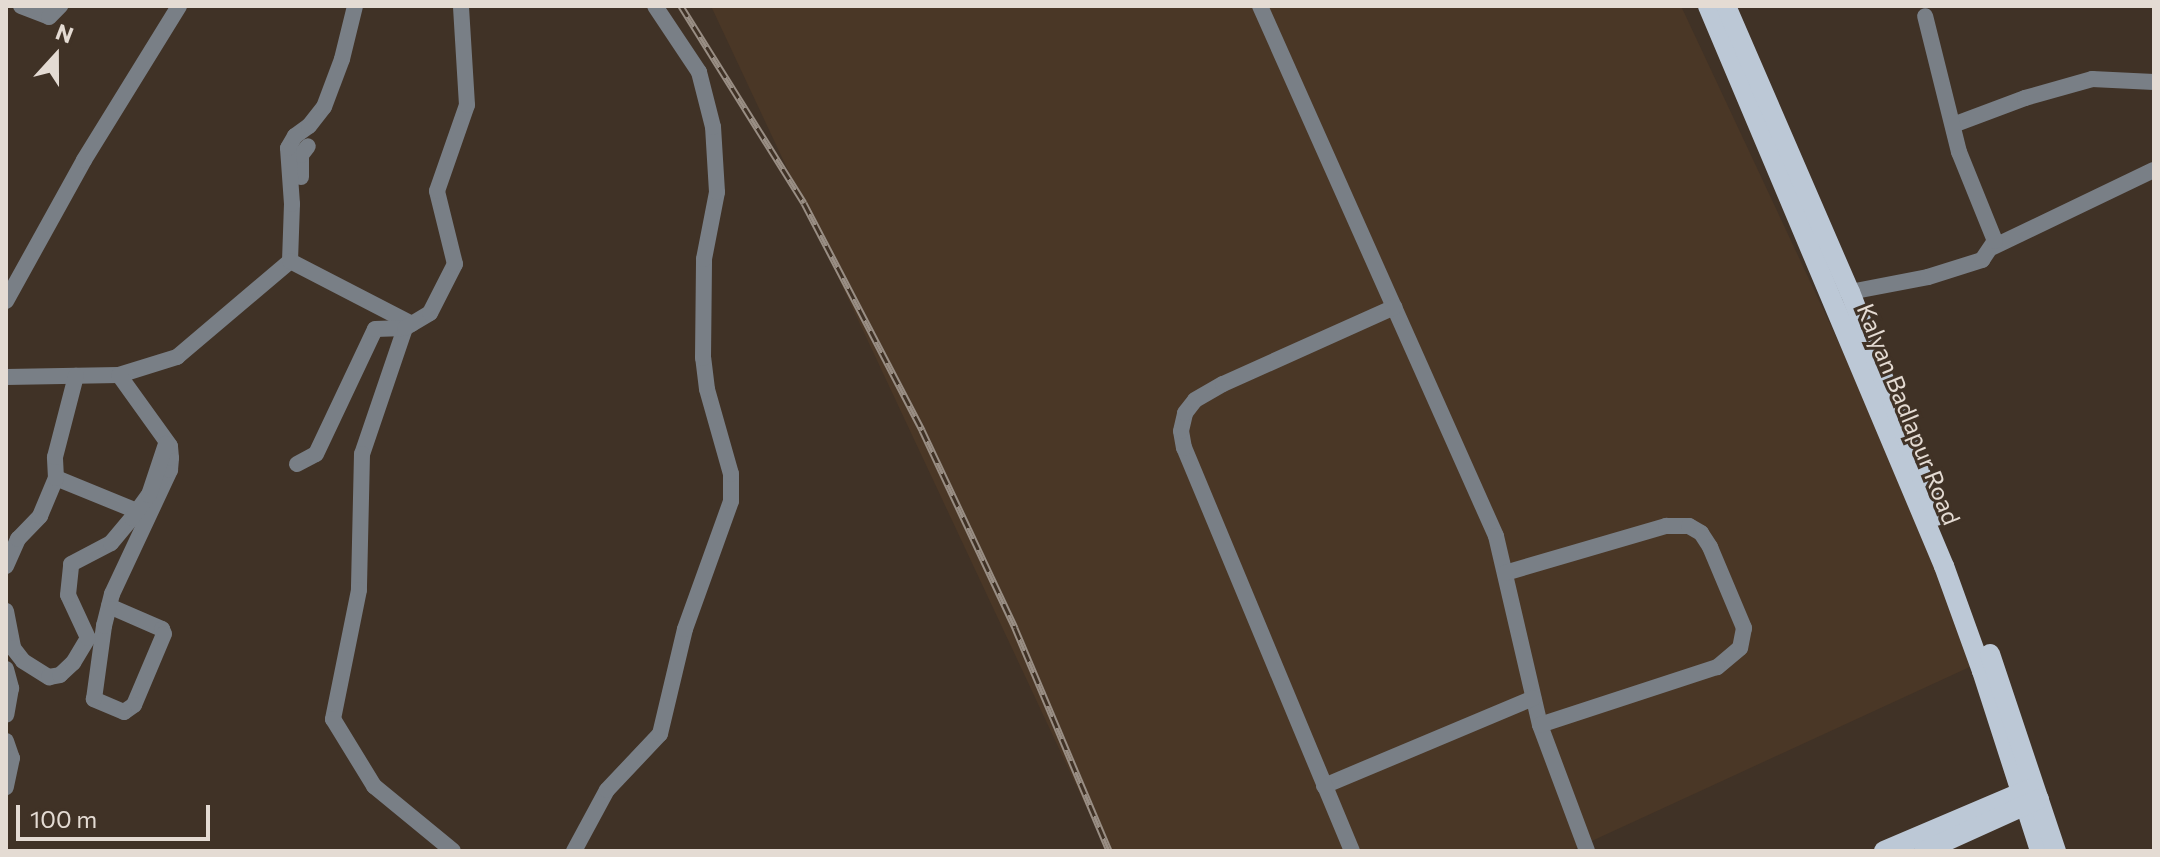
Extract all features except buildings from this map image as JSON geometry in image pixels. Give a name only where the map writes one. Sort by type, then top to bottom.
[{"type":"main road","name":"Kalyan Badlapur Road","points":[[1708,6],[1870,366],[2031,796],[2056,851]]},
{"type":"main road","name":"Kalyan Badlapur Road","points":[[1726,6],[1850,292],[1870,366]]},
{"type":"main road","name":"Kalyan Badlapur Road","points":[[2031,796],[2040,851]]},
{"type":"main road","points":[[1884,851],[2031,796]]},
{"type":"main road","points":[[1924,851],[2031,796]]},
{"type":"street","points":[[21,6],[49,17],[60,6]]},
{"type":"street","points":[[6,301],[84,160],[179,6]]},
{"type":"street","points":[[301,177],[288,148],[295,136],[309,126],[324,107],[342,59],[355,6]]},
{"type":"street","points":[[297,464],[316,454],[375,329],[408,326],[430,313],[455,264],[437,191],[467,105],[461,6]]},
{"type":"street","points":[[574,851],[607,790],[660,734],[685,629],[731,501],[731,474],[707,389],[703,358],[704,259],[717,192],[713,127],[699,72],[655,6]]},
{"type":"street","points":[[1260,6],[1496,536],[1540,725],[1587,851]]},
{"type":"street","points":[[1925,16],[1959,152],[1994,232],[1993,247]]},
{"type":"street","points":[[1953,125],[2025,98],[2092,79],[2154,82]]},
{"type":"street","points":[[6,377],[119,375],[177,357],[290,261],[301,155],[308,146]]},
{"type":"street","points":[[1850,292],[1928,277],[1982,260],[1993,247],[2154,170]]},
{"type":"street","points":[[290,261],[408,326]]},
{"type":"street","points":[[1352,851],[1184,448],[1181,431],[1185,413],[1195,400],[1223,384],[1394,307]]},
{"type":"street","points":[[408,326],[362,454],[359,590],[333,719],[374,786],[453,851]]},
{"type":"street","points":[[109,606],[162,629],[164,634],[134,705],[124,712],[100,703],[93,693],[109,606],[170,470],[167,442],[119,375]]},
{"type":"street","points":[[6,566],[18,539],[40,516],[56,478],[55,457],[76,376]]},
{"type":"street","points":[[6,611],[13,648],[23,661],[49,677],[60,675],[73,663],[88,638],[68,595],[71,564],[111,543],[137,511],[149,495],[167,442]]},
{"type":"street","points":[[56,478],[137,511]]},
{"type":"street","points":[[1505,573],[1666,526],[1689,526],[1701,533],[1710,547],[1744,628],[1740,648],[1717,667],[1540,725]]},
{"type":"street","points":[[6,669],[11,688],[6,715]]},
{"type":"street","points":[[1324,786],[1533,698]]},
{"type":"street","points":[[6,741],[12,758],[6,787]]},
{"type":"shaded area","points":[[711,6],[1681,6],[1987,659],[1570,851],[1107,851]]},
{"type":"railway","points":[[681,6],[804,203],[922,430],[1015,628],[1109,851]]}]
